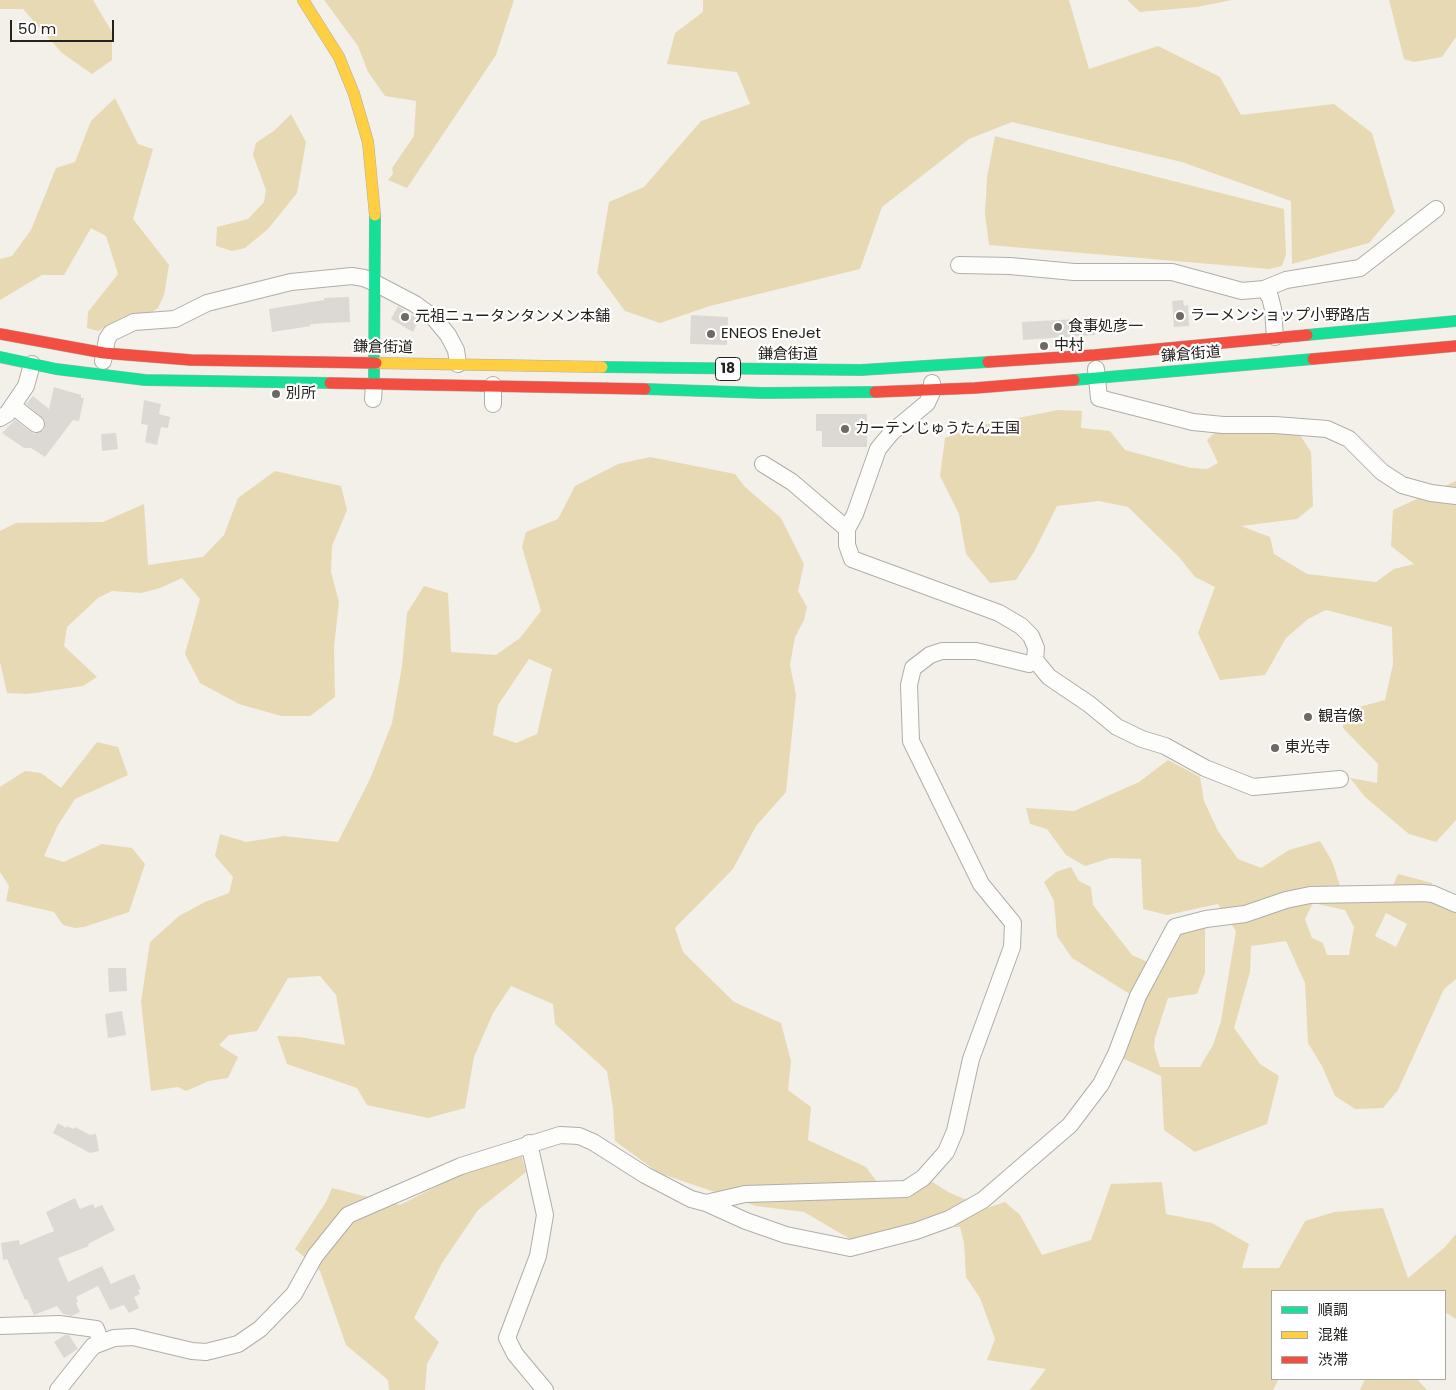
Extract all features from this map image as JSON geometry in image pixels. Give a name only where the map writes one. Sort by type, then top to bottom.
[{"type":"main road","points":[[303,0],[339,57],[361,114],[368,142],[374,192],[374,391]]},
{"type":"main road","name":"鎌倉街道","points":[[0,334],[104,353],[191,360],[861,370],[1095,355],[1456,321]]},
{"type":"main road","name":"鎌倉街道","points":[[0,357],[101,376],[374,391],[493,385],[763,393],[932,390],[1097,378],[1456,346]]},
{"type":"street","points":[[959,265],[1010,266],[1074,272],[1172,272],[1242,291],[1264,289],[1286,280],[1360,268],[1436,209]]},
{"type":"street","points":[[101,376],[107,339],[111,333],[134,322],[175,319],[207,302],[291,282],[352,276],[364,278],[415,304],[441,325],[456,350],[458,364]]},
{"type":"street","points":[[1264,289],[1270,297],[1273,309],[1275,337]]},
{"type":"street","points":[[1095,355],[1099,398],[1193,422],[1327,429],[1350,439],[1382,472],[1402,485],[1431,493],[1456,496]]},
{"type":"street","points":[[0,418],[7,414],[26,386],[32,364]]},
{"type":"street","points":[[932,366],[932,390],[927,403],[892,432],[878,449],[855,514],[846,529],[847,545],[852,559],[999,613],[1021,626],[1031,636],[1036,648],[1035,660],[1049,677],[1089,704],[1117,727],[1142,739],[1165,746],[1205,768],[1253,787],[1340,779]]},
{"type":"street","points":[[493,385],[493,404]]},
{"type":"street","points":[[13,406],[36,424]]},
{"type":"street","points":[[764,464],[792,482],[846,529]]},
{"type":"street","points":[[706,1203],[745,1194],[906,1189],[924,1178],[946,1152],[955,1132],[971,1059],[1012,947],[1014,931],[1013,923],[981,884],[911,742],[909,685],[913,668],[919,661],[942,651],[976,651],[1029,664],[1035,660]]},
{"type":"street","points":[[58,1390],[86,1353],[102,1342],[133,1337],[192,1351],[206,1352],[238,1344],[260,1329],[294,1294],[320,1250],[348,1215],[461,1166],[560,1135],[578,1136],[606,1149],[645,1175],[691,1199],[706,1203],[746,1222],[786,1235],[850,1248],[898,1236],[949,1219],[982,1200],[1070,1126],[1101,1084],[1116,1054],[1138,996],[1175,927],[1206,918],[1245,914],[1286,900],[1310,896],[1423,893],[1433,894],[1456,904]]},
{"type":"street","points":[[530,1143],[544,1215],[538,1256],[507,1338],[515,1354],[544,1390]]},
{"type":"street","points":[[0,1326],[59,1324],[96,1329],[102,1342]]},
{"type":"shaded area","points":[[0,0],[93,0],[112,32],[112,60],[92,74],[62,53],[23,9],[0,9]]},
{"type":"shaded area","points":[[324,0],[514,0],[496,55],[407,188],[388,180],[393,174],[392,168],[414,136],[416,101],[385,96],[368,72],[358,46]]},
{"type":"shaded area","points":[[703,0],[1069,0],[1089,69],[1158,46],[1220,77],[1241,115],[1334,104],[1372,133],[1395,212],[1369,243],[1292,264],[1291,201],[1182,162],[1012,122],[969,139],[882,207],[860,269],[710,306],[660,323],[625,311],[597,273],[609,202],[644,187],[701,121],[750,104],[737,72],[667,64],[675,33],[703,12]]},
{"type":"shaded area","points":[[1127,0],[1232,0],[1197,7],[1140,12]]},
{"type":"shaded area","points":[[1389,0],[1456,0],[1456,37],[1442,57],[1414,62],[1404,59]]},
{"type":"shaded area","points":[[115,98],[138,144],[153,149],[133,219],[169,265],[164,295],[158,308],[149,314],[123,317],[98,331],[87,328],[88,312],[118,274],[106,236],[91,228],[64,275],[42,275],[0,300],[0,259],[12,256],[31,230],[56,168],[75,162],[91,121]]},
{"type":"shaded area","points":[[291,114],[306,142],[297,193],[268,229],[245,248],[232,251],[216,246],[217,227],[248,219],[264,202],[266,190],[253,155],[256,143],[275,130]]},
{"type":"shaded area","points":[[995,136],[1284,209],[1286,254],[1282,266],[1269,269],[989,245],[985,214],[987,177]]},
{"type":"shaded area","points":[[1058,410],[1082,411],[1081,428],[1110,431],[1125,450],[1191,468],[1207,469],[1218,463],[1207,440],[1232,417],[1300,435],[1311,452],[1313,506],[1297,519],[1241,526],[1270,537],[1274,554],[1307,574],[1376,582],[1394,569],[1414,564],[1391,546],[1393,510],[1456,481],[1456,820],[1436,842],[1409,834],[1365,797],[1350,778],[1377,783],[1378,764],[1343,728],[1344,715],[1355,708],[1385,700],[1393,664],[1392,627],[1326,610],[1308,619],[1286,638],[1265,675],[1220,680],[1198,633],[1215,587],[1195,577],[1179,557],[1128,507],[1099,501],[1057,506],[1034,552],[1016,580],[990,583],[966,554],[959,514],[940,476],[945,438],[973,427]]},
{"type":"shaded area","points":[[650,457],[735,474],[745,487],[781,518],[804,564],[798,591],[807,607],[804,620],[795,637],[790,665],[796,695],[786,792],[756,826],[733,869],[675,928],[683,952],[734,1002],[781,1023],[791,1061],[788,1090],[811,1107],[808,1140],[866,1167],[882,1189],[918,1173],[950,1193],[987,1208],[1005,1202],[1020,1215],[1042,1255],[1091,1240],[1111,1184],[1162,1182],[1166,1214],[1212,1223],[1249,1244],[1242,1268],[1279,1268],[1305,1221],[1334,1212],[1383,1208],[1408,1278],[1444,1248],[1456,1234],[1456,1319],[1446,1313],[1446,1290],[1271,1290],[1271,1380],[1278,1380],[1273,1390],[1030,1390],[1046,1369],[987,1360],[995,1339],[980,1298],[966,1277],[964,1243],[960,1227],[902,1227],[857,1243],[804,1212],[756,1206],[659,1173],[615,1141],[613,1108],[607,1071],[555,1024],[553,1004],[511,986],[493,1013],[474,1057],[465,1108],[428,1118],[367,1105],[357,1088],[287,1064],[277,1036],[300,1037],[345,1045],[336,995],[320,976],[288,978],[257,1031],[229,1035],[219,1045],[238,1057],[228,1078],[209,1081],[186,1091],[178,1087],[151,1091],[141,1002],[150,942],[179,916],[205,902],[229,893],[233,877],[215,856],[220,834],[246,842],[284,836],[338,842],[370,779],[392,723],[402,666],[407,613],[424,586],[448,593],[451,652],[496,655],[520,638],[541,611],[522,547],[526,532],[558,519],[575,486],[618,464]],"holes":[[[529,659],[552,669],[537,734],[516,743],[493,735],[498,705]]]},
{"type":"shaded area","points":[[275,471],[341,486],[347,510],[332,546],[331,572],[339,602],[334,647],[335,697],[310,716],[281,716],[239,704],[200,683],[185,654],[200,599],[182,578],[160,588],[141,593],[112,591],[98,598],[67,627],[64,646],[97,677],[83,686],[27,694],[7,693],[0,662],[0,531],[16,523],[103,522],[144,504],[148,565],[203,557],[224,535],[238,498]]},
{"type":"shaded area","points":[[97,742],[118,747],[128,775],[75,799],[58,825],[44,856],[64,862],[102,844],[132,848],[145,864],[129,912],[84,927],[75,928],[63,925],[54,912],[6,901],[9,886],[0,872],[0,787],[25,771],[41,773],[61,788]]},
{"type":"shaded area","points":[[1168,760],[1200,777],[1204,801],[1218,831],[1238,859],[1261,868],[1289,850],[1320,841],[1332,861],[1340,886],[1356,888],[1387,899],[1398,874],[1432,883],[1435,901],[1456,908],[1456,979],[1444,989],[1398,1090],[1383,1108],[1355,1109],[1335,1096],[1322,1066],[1308,1043],[1305,983],[1286,941],[1251,946],[1250,972],[1234,1028],[1260,1064],[1279,1076],[1267,1124],[1195,1152],[1164,1130],[1161,1076],[1122,1058],[1141,1001],[1072,958],[1057,936],[1054,901],[1044,882],[1056,872],[1071,867],[1079,881],[1091,887],[1093,905],[1132,955],[1156,966],[1176,934],[1205,927],[1205,973],[1197,994],[1168,998],[1155,1038],[1154,1047],[1160,1067],[1200,1067],[1213,1045],[1221,1021],[1236,931],[1218,904],[1167,915],[1143,909],[1141,859],[1111,858],[1085,866],[1066,855],[1047,829],[1030,824],[1026,808],[1074,811],[1139,782]],"holes":[[[1313,903],[1345,910],[1354,927],[1349,955],[1327,955],[1323,943],[1312,938],[1305,919]],[[1386,913],[1407,924],[1396,947],[1375,936]]]},
{"type":"shaded area","points":[[520,1151],[526,1172],[478,1210],[442,1263],[414,1318],[439,1342],[427,1364],[425,1390],[389,1390],[388,1380],[346,1345],[320,1271],[295,1249],[326,1202],[332,1188],[400,1205],[461,1174]]},
{"type":"shaded area","points":[[1365,1380],[1418,1380],[1427,1390],[1360,1390]]},
{"type":"building","points":[[349,297],[350,322],[310,324],[311,326],[272,332],[269,309],[324,300],[324,298]]},
{"type":"building","points":[[1183,300],[1184,306],[1188,305],[1189,326],[1174,327],[1172,301]]},
{"type":"building","points":[[398,306],[419,320],[413,332],[391,319]]},
{"type":"building","points":[[691,315],[728,317],[727,345],[690,344]]},
{"type":"building","points":[[1094,318],[1095,335],[1023,340],[1022,322]]},
{"type":"building","points":[[54,387],[81,395],[81,398],[84,398],[79,421],[73,420],[45,457],[31,448],[24,448],[2,433],[15,420],[34,434],[44,430],[45,420],[26,404],[33,396],[49,409]]},
{"type":"building","points":[[144,400],[161,404],[159,414],[170,417],[168,428],[161,427],[157,445],[145,442],[148,425],[141,424]]},
{"type":"building","points":[[816,414],[867,414],[867,447],[822,447],[822,431],[816,431]]},
{"type":"building","points":[[116,433],[118,449],[102,451],[101,434]]},
{"type":"building","points":[[108,968],[126,968],[127,991],[109,992]]},
{"type":"building","points":[[122,1011],[126,1035],[108,1038],[105,1014]]},
{"type":"building","points":[[58,1123],[66,1128],[67,1126],[74,1129],[75,1127],[90,1135],[96,1134],[99,1151],[90,1153],[53,1133]]},
{"type":"building","points":[[75,1198],[80,1209],[93,1204],[95,1208],[102,1205],[115,1230],[88,1244],[89,1246],[58,1258],[68,1282],[102,1266],[111,1284],[134,1274],[141,1289],[138,1290],[140,1294],[134,1297],[139,1308],[129,1313],[124,1305],[110,1310],[98,1286],[76,1297],[78,1302],[76,1303],[80,1312],[72,1316],[63,1314],[57,1306],[34,1315],[27,1299],[25,1300],[7,1259],[3,1260],[1,1243],[19,1240],[20,1245],[54,1231],[46,1212]]},
{"type":"building","points":[[65,1335],[69,1335],[78,1349],[64,1358],[54,1342]]},
{"type":"traffic: fast","points":[[374,381],[375,215]]},
{"type":"traffic: fast","points":[[1307,335],[1456,321]]},
{"type":"traffic: fast","points":[[0,357],[56,369],[145,380],[330,383]]},
{"type":"traffic: fast","points":[[1074,380],[1313,359]]},
{"type":"traffic: fast","points":[[602,367],[861,370],[988,362]]},
{"type":"traffic: fast","points":[[645,389],[763,393],[875,392]]},
{"type":"traffic: slow","points":[[303,0],[339,57],[354,94],[368,142],[375,215]]},
{"type":"traffic: slow","points":[[376,363],[602,367]]},
{"type":"traffic: jam","points":[[0,334],[104,353],[191,360],[376,363]]},
{"type":"traffic: jam","points":[[988,362],[1095,355],[1307,335]]},
{"type":"traffic: jam","points":[[1313,359],[1456,346]]},
{"type":"traffic: jam","points":[[875,392],[975,388],[1074,380]]},
{"type":"traffic: jam","points":[[330,383],[645,389]]},
{"type":"place","name":"ラーメンショップ小野路店","points":[[1180,316]]},
{"type":"place","name":"元祖ニュータンタンメン本舗","points":[[405,317]]},
{"type":"place","name":"食事処彦一","points":[[1058,327]]},
{"type":"place","name":"ENEOS EneJet","points":[[711,334]]},
{"type":"place","name":"中村","points":[[1044,346]]},
{"type":"place","name":"別所","points":[[276,394]]},
{"type":"place","name":"カーテンじゅうたん王国","points":[[845,429]]},
{"type":"place","name":"観音像","points":[[1308,717]]},
{"type":"place","name":"東光寺","points":[[1275,748]]}]
